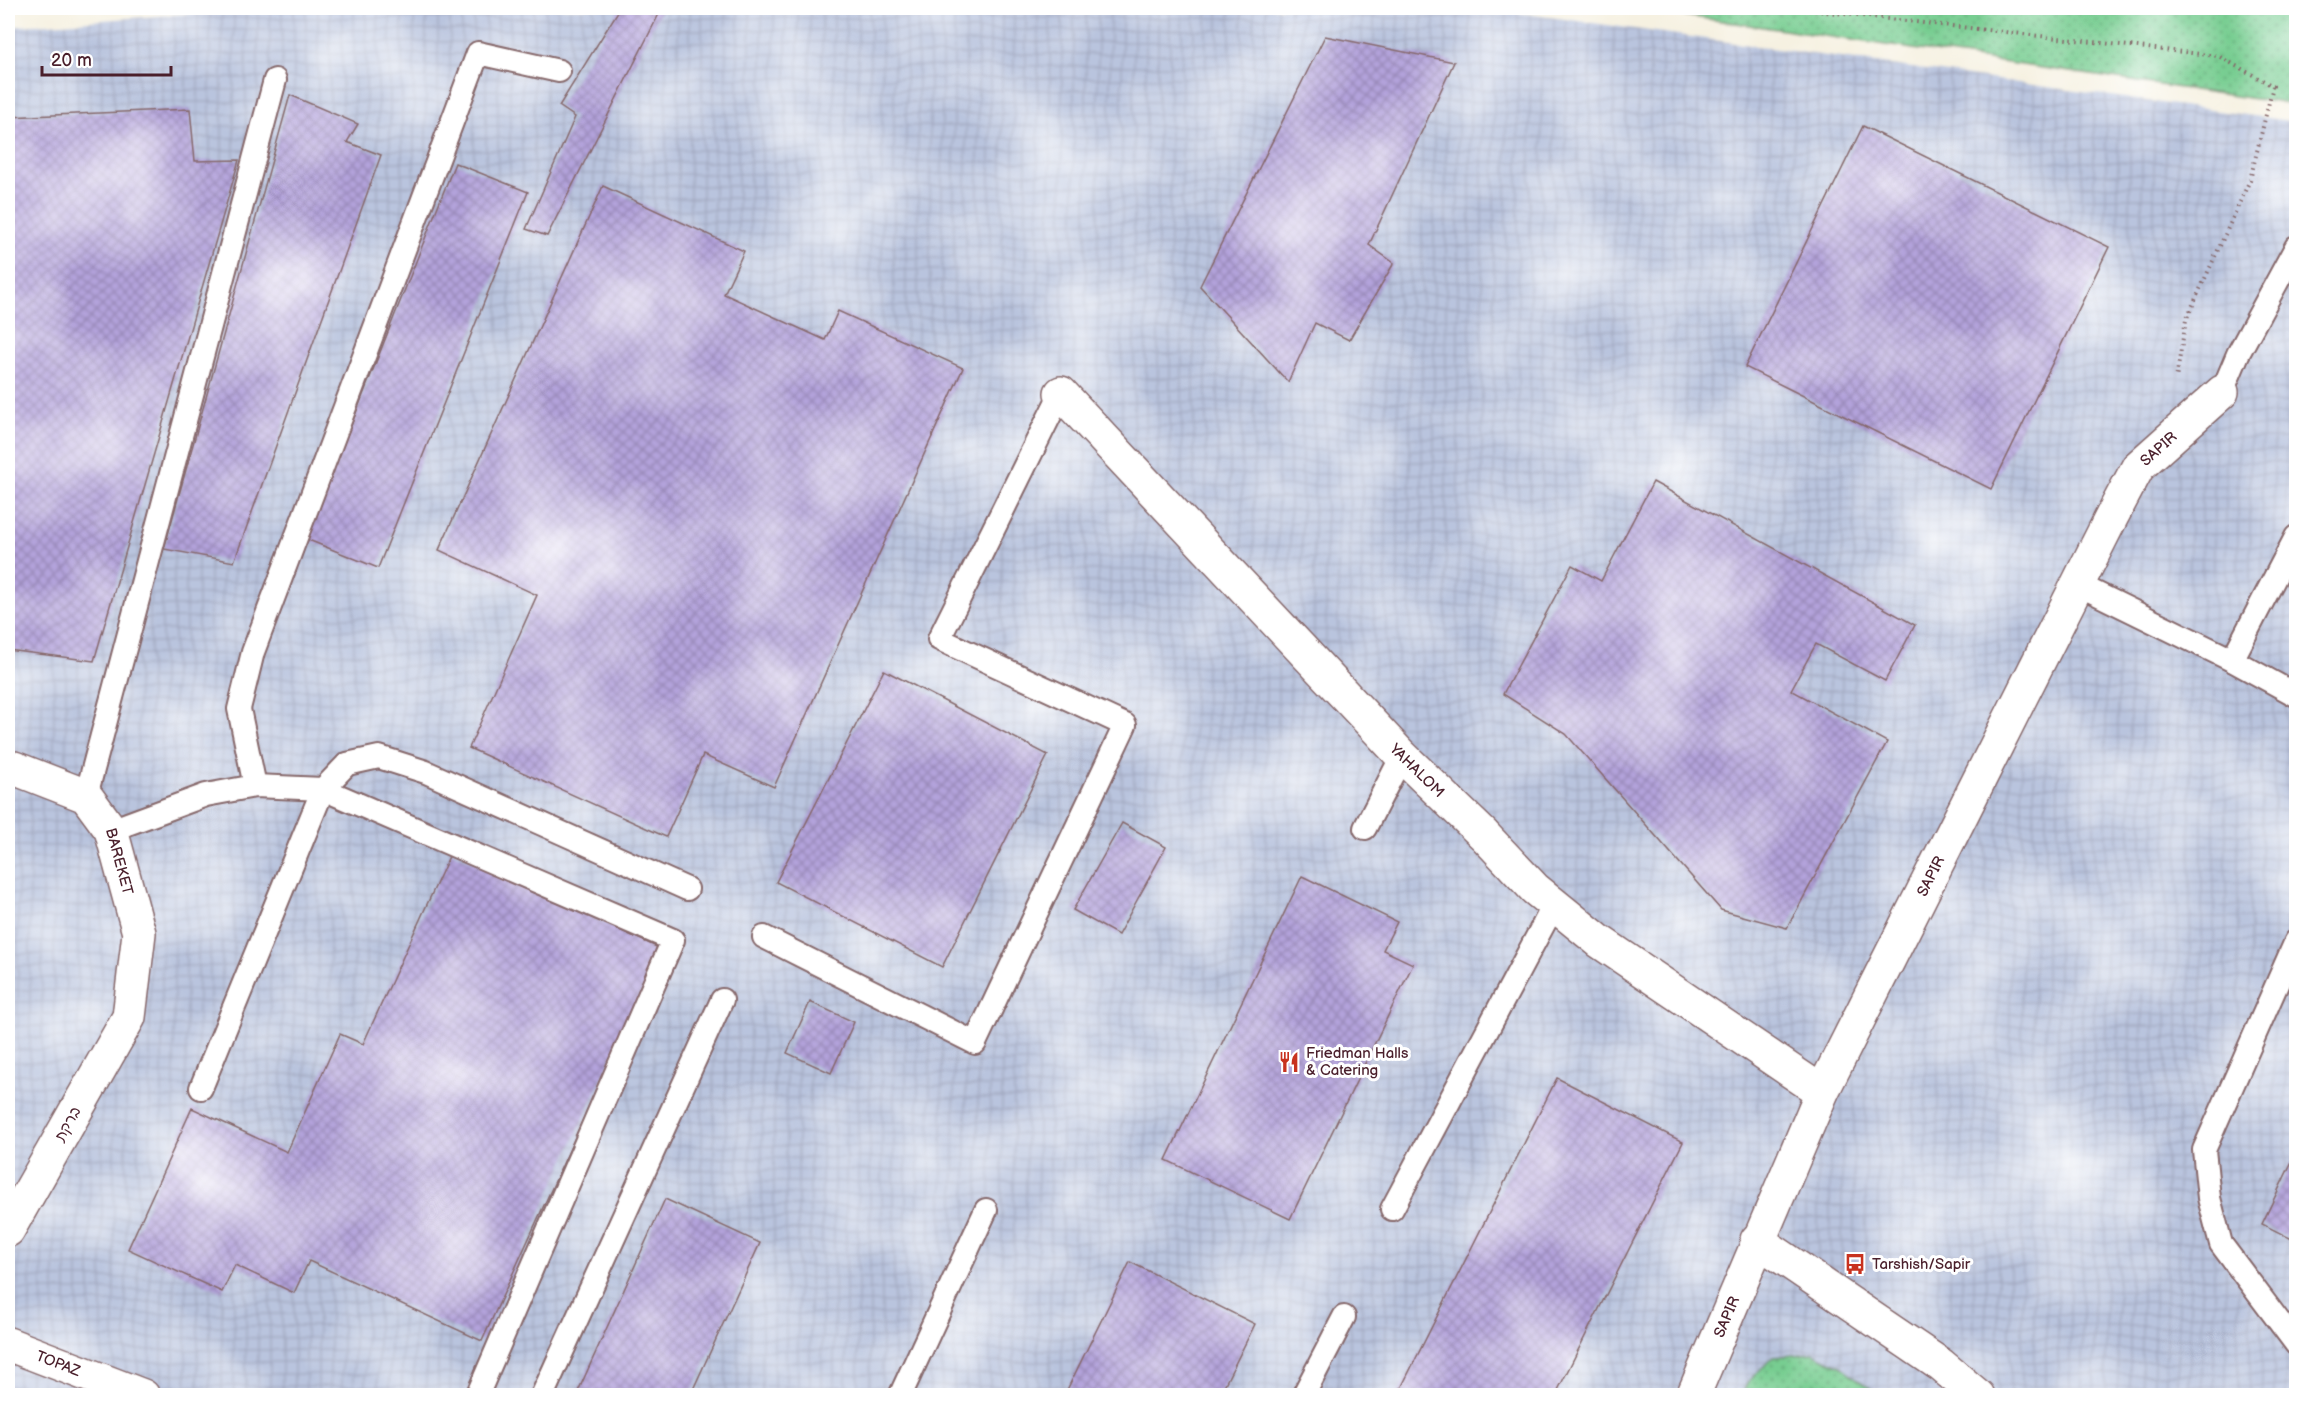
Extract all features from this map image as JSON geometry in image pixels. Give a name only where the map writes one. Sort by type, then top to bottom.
[{"type":"street","name":"SAPIR","points":[[1693,1395],[1757,1240],[1822,1092],[2138,467],[2222,392]]},
{"type":"street","name":"YAHALOM","points":[[1061,393],[1402,756],[1484,835],[1535,889],[1599,941],[1822,1092]]},
{"type":"street","points":[[8,768],[15,768],[86,796]]},
{"type":"street","name":"BAREKET","points":[[8,1230],[129,1017],[139,933],[111,830],[86,796]]},
{"type":"street","points":[[1757,1240],[1941,1365],[1978,1395]]},
{"type":"street","name":"TOPAZ","points":[[8,1344],[143,1395]]},
{"type":"lane","points":[[255,786],[239,709],[253,651],[478,53],[559,71]]},
{"type":"lane","points":[[86,796],[275,80]]},
{"type":"lane","points":[[2222,392],[2238,354],[2296,247]]},
{"type":"lane","points":[[764,937],[975,1043],[1125,725],[939,639],[1061,393]]},
{"type":"lane","points":[[2232,660],[2296,537]]},
{"type":"lane","points":[[2077,584],[2232,660],[2296,695]]},
{"type":"lane","points":[[1365,828],[1402,756]]},
{"type":"lane","points":[[201,1088],[323,789],[347,764],[379,757],[426,772],[687,889]]},
{"type":"lane","points":[[111,830],[206,795],[255,786],[323,789],[673,940],[477,1395]]},
{"type":"lane","points":[[1392,1209],[1554,905]]},
{"type":"lane","points":[[2296,941],[2204,1150],[2209,1198],[2221,1244],[2296,1344]]},
{"type":"lane","points":[[542,1395],[722,1000]]},
{"type":"lane","points":[[900,1395],[986,1210]]},
{"type":"lane","points":[[1303,1395],[1344,1317]]},
{"type":"path","points":[[1791,8],[2218,56],[2272,86],[2250,180],[2186,320],[2166,441]]},
{"type":"shaded area","points":[[265,8],[1485,8],[2296,122],[2296,1395],[8,1395],[8,27]]},
{"type":"green space","points":[[1632,8],[2296,8],[2296,105]]},
{"type":"green space","points":[[1813,1353],[1840,1366],[1879,1395],[1742,1395],[1747,1383],[1774,1357]]},
{"type":"building","points":[[620,8],[662,8],[547,236],[526,229],[575,117],[559,106]]},
{"type":"building","points":[[1325,36],[1454,62],[1369,245],[1394,263],[1349,340],[1315,323],[1288,382],[1200,286]]},
{"type":"building","points":[[290,95],[358,124],[347,142],[381,155],[234,562],[164,549]]},
{"type":"building","points":[[190,109],[195,161],[239,160],[94,661],[8,650],[8,117]]},
{"type":"building","points":[[1863,126],[2109,247],[1991,489],[1745,367]]},
{"type":"building","points":[[455,163],[528,192],[378,568],[306,539]]},
{"type":"building","points":[[603,186],[744,251],[724,294],[825,340],[838,311],[963,368],[774,787],[703,755],[666,837],[469,748],[537,595],[439,550]]},
{"type":"building","points":[[1653,482],[1915,625],[1885,681],[1816,644],[1791,690],[1887,742],[1787,928],[1721,910],[1566,734],[1503,694],[1572,565],[1601,581]]},
{"type":"building","points":[[884,670],[1048,755],[942,967],[776,882]]},
{"type":"building","points":[[1122,823],[1166,847],[1118,935],[1073,910]]},
{"type":"building","points":[[451,852],[661,949],[482,1341],[309,1261],[294,1293],[235,1265],[222,1292],[128,1249],[192,1108],[287,1152],[340,1034],[363,1044]]},
{"type":"building","name":"Friedman Halls & Catering","points":[[1302,876],[1397,922],[1383,950],[1413,964],[1290,1219],[1166,1160]]},
{"type":"building","points":[[810,1002],[854,1022],[831,1073],[787,1053]]},
{"type":"building","points":[[1557,1078],[1683,1142],[1555,1396],[1397,1396]]},
{"type":"building","points":[[2296,1153],[2296,1241],[2262,1224]]},
{"type":"building","points":[[665,1199],[760,1243],[690,1396],[576,1396]]},
{"type":"building","points":[[1130,1262],[1255,1324],[1219,1396],[1064,1396]]},
{"type":"place","name":"Friedman Halls & Catering","points":[[1289,1062]]},
{"type":"place","name":"Tarshish/Sapir","points":[[1855,1264]]}]
